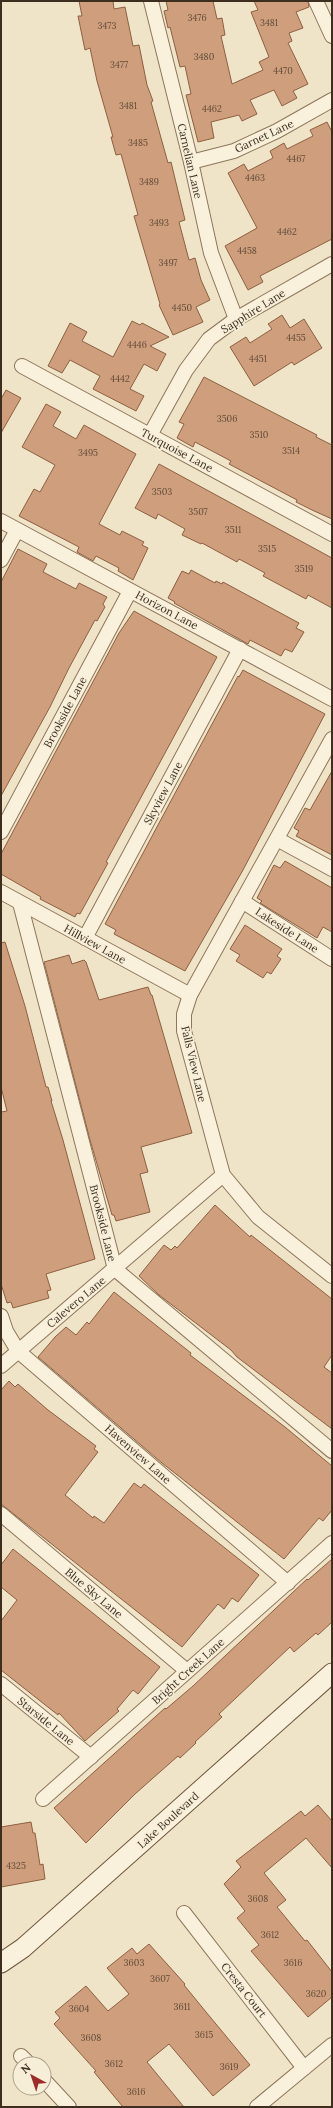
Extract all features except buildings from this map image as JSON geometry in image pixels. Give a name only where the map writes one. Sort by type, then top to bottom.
[{"type":"main road","name":"Lake Boulevard","points":[[1,1963],[23,1948],[332,1673]]},
{"type":"street","name":"Carnelian Lane","points":[[151,1],[191,162],[211,253],[236,319]]},
{"type":"street","points":[[316,1],[332,36]]},
{"type":"street","name":"Garnet Lane","points":[[191,162],[234,151],[277,131],[332,100]]},
{"type":"street","name":"Sapphire Lane","points":[[150,435],[186,370],[209,339],[236,319],[332,264]]},
{"type":"street","name":"Turquoise Lane","points":[[22,366],[332,534]]},
{"type":"street","name":"Horizon Lane","points":[[1,522],[332,699]]},
{"type":"street","points":[[1,560],[17,530]]},
{"type":"street","name":"Brookside Lane","points":[[1,832],[130,591]]},
{"type":"street","name":"Skyview Lane","points":[[85,938],[240,649]]},
{"type":"street","name":"Falls View Lane","points":[[331,741],[190,995],[184,1014],[184,1031],[223,1176],[258,1218],[332,1276]]},
{"type":"street","points":[[277,839],[332,869]]},
{"type":"street","name":"Hillview Lane","points":[[1,892],[190,995]]},
{"type":"street","name":"Lakeside Lane","points":[[242,901],[332,959]]},
{"type":"street","name":"Brookside Lane","points":[[20,902],[115,1269],[332,1451]]},
{"type":"street","name":"Calevero Lane","points":[[1,1366],[223,1176]]},
{"type":"street","name":"Havenview Lane","points":[[1,1316],[6,1331],[18,1352],[288,1583]]},
{"type":"street","name":"Blue Sky Lane","points":[[1,1514],[187,1671]]},
{"type":"street","name":"Bright Creek Lane","points":[[44,1799],[332,1543]]},
{"type":"street","name":"Starside Lane","points":[[1,1684],[91,1757]]},
{"type":"street","name":"Cresta Court","points":[[184,1913],[304,2068]]},
{"type":"street","points":[[257,2107],[332,2045]]},
{"type":"street","points":[[52,2089],[69,2107]]}]
